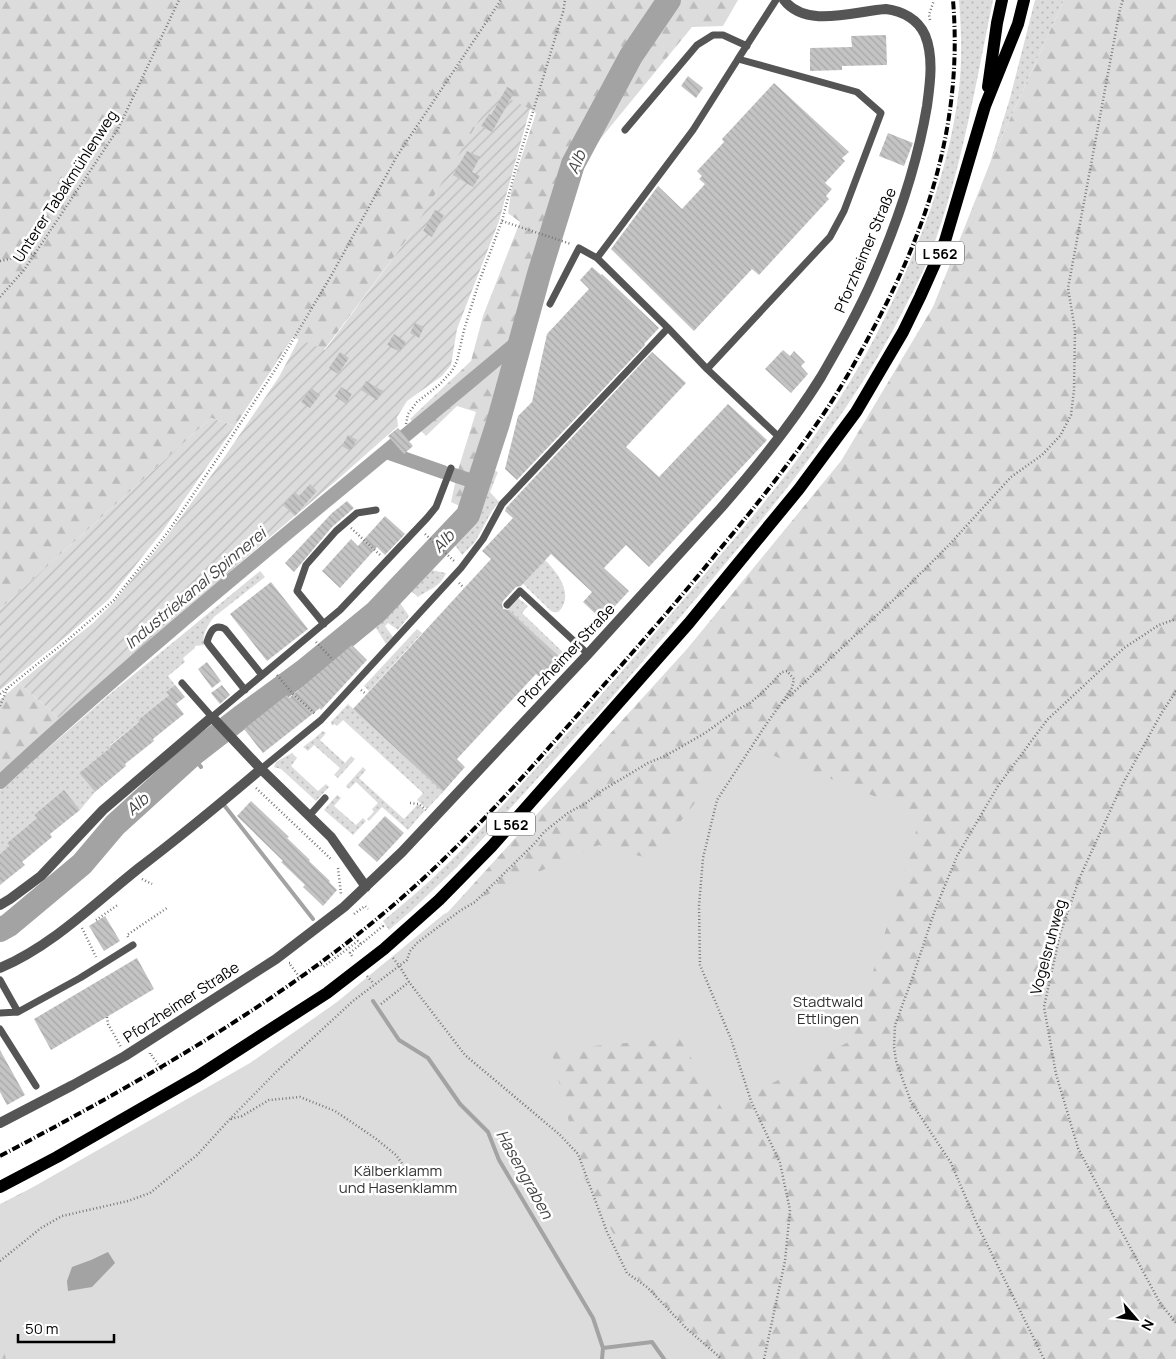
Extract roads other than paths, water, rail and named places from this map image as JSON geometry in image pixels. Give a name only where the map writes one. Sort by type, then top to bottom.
[{"type":"main road","name":"L 562","points":[[985,106],[1002,0]]},
{"type":"main road","name":"L 562","points":[[0,1187],[57,1157],[198,1076],[326,993],[384,949],[439,900],[492,846],[689,623],[799,489],[856,412],[903,332],[945,241],[985,106],[1018,24],[1024,0]]},
{"type":"street","name":"Pforzheimer Straße","points":[[0,1123],[73,1086],[125,1056],[276,959],[366,888],[435,818],[720,510],[779,437],[820,378],[847,332],[874,277],[910,182],[922,133],[930,76],[930,61],[925,35],[916,22],[902,13],[895,10],[886,10],[829,16],[808,16],[796,11],[784,0]]},
{"type":"street","points":[[0,905],[40,876],[103,810],[215,721],[260,770],[331,837],[366,888]]},
{"type":"street","points":[[0,968],[35,949],[77,920],[260,770]]},
{"type":"lane","points":[[596,258],[693,130],[776,0]]},
{"type":"lane","points":[[625,130],[697,45],[713,35],[723,35],[747,46]]},
{"type":"lane","points":[[707,369],[830,237],[844,211],[881,113],[857,92],[738,59]]},
{"type":"lane","points":[[550,304],[579,248],[596,258],[707,369],[779,437]]},
{"type":"lane","points":[[260,770],[321,720],[461,568],[483,539],[502,504],[668,328]]},
{"type":"lane","points":[[182,682],[215,721],[245,690],[340,610],[387,561],[436,507],[451,468]]},
{"type":"lane","points":[[324,624],[296,590],[306,565],[336,532],[357,513],[376,510]]},
{"type":"lane","points":[[507,605],[520,591],[588,654]]},
{"type":"lane","points":[[245,690],[208,645],[207,642],[211,630],[220,626],[225,629],[262,675]]},
{"type":"lane","points":[[309,816],[325,798]]},
{"type":"lane","points":[[0,1013],[18,1012],[133,945]]},
{"type":"lane","points":[[0,980],[18,1012]]},
{"type":"lane","points":[[0,1029],[36,1086]]},
{"type":"waterway","name":"Alb","points":[[0,930],[9,925],[82,864],[115,825],[192,755],[304,671],[376,612],[468,515],[498,423],[539,274],[573,164],[631,56],[669,0]]},
{"type":"waterway","name":"Industriekanal Spinnerei","points":[[0,782],[63,724],[192,612],[521,339]]},
{"type":"waterway","points":[[386,452],[443,472]]},
{"type":"waterway","points":[[454,475],[478,483]]},
{"type":"waterway","points":[[192,755],[201,767]]},
{"type":"waterway","points":[[224,805],[313,919]]},
{"type":"waterway","name":"Hasengraben","points":[[373,1001],[399,1040],[428,1058],[460,1104],[488,1132],[499,1160],[593,1318],[603,1348],[602,1359]]},
{"type":"waterway","points":[[603,1348],[652,1342],[664,1359]]},
{"type":"railway","points":[[0,1156],[147,1075],[243,1016],[289,985],[378,918],[409,892],[495,807],[706,567],[772,485],[827,408],[872,331],[910,252],[938,171],[947,130],[953,88],[955,44],[953,0]]},
{"type":"park label","name":"Stadtwald Ettlingen","points":[[828,1010]]},
{"type":"park label","name":"Kälberklamm und Hasenklamm","points":[[398,1178]]}]
